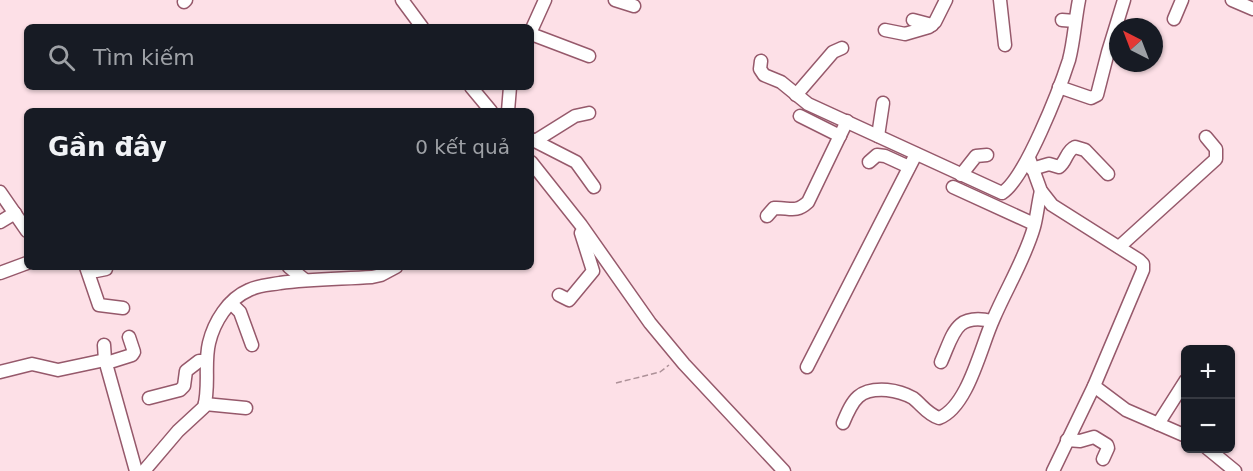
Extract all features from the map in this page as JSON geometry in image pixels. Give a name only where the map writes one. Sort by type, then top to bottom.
[{"type":"street","points":[[402,0],[420,24]]},
{"type":"street","points":[[534,26],[545,0]]},
{"type":"street","points":[[615,0],[634,6]]},
{"type":"street","points":[[885,30],[905,34],[932,25],[946,0]]},
{"type":"street","points":[[1000,0],[1005,45]]},
{"type":"street","points":[[761,60],[760,69],[764,75],[781,82],[808,104],[1002,193],[1030,164],[1069,59],[1079,0]]},
{"type":"street","points":[[1059,87],[1091,98],[1097,95],[1124,0]]},
{"type":"street","points":[[1174,19],[1182,0]]},
{"type":"street","points":[[1232,0],[1253,9]]},
{"type":"street","points":[[913,20],[932,25]]},
{"type":"street","points":[[1062,20],[1075,21]]},
{"type":"street","points":[[534,34],[589,56]]},
{"type":"street","points":[[796,95],[833,52],[842,48]]},
{"type":"street","points":[[474,90],[488,108]]},
{"type":"street","points":[[508,108],[510,90]]},
{"type":"street","points":[[878,136],[883,103]]},
{"type":"street","points":[[534,139],[575,116],[589,113]]},
{"type":"street","points":[[800,116],[840,136]]},
{"type":"street","points":[[767,216],[774,208],[801,209],[808,202],[847,121]]},
{"type":"street","points":[[1119,247],[1216,159],[1216,149],[1206,137]]},
{"type":"street","points":[[534,141],[576,162],[594,187]]},
{"type":"street","points":[[1030,164],[1059,167],[1069,150],[1075,147],[1085,150],[1108,174]]},
{"type":"street","points":[[807,367],[916,154]]},
{"type":"street","points":[[868,162],[877,155],[885,156],[909,167]]},
{"type":"street","points":[[961,175],[976,156],[987,155]]},
{"type":"street","points":[[1030,164],[1041,191],[1052,205],[1143,264],[1143,270],[1094,386],[1053,471]]},
{"type":"street","points":[[534,166],[581,225],[655,329],[684,364],[784,471]]},
{"type":"street","points":[[953,187],[1034,224]]},
{"type":"street","points":[[843,423],[857,399],[870,389],[897,391],[905,394],[931,415],[939,418],[946,415],[966,387],[979,357],[1034,224],[1041,191]]},
{"type":"street","points":[[0,192],[24,226]]},
{"type":"street","points":[[0,222],[15,213]]},
{"type":"street","points":[[559,295],[569,300],[593,271],[581,225]]},
{"type":"street","points":[[0,273],[24,264]]},
{"type":"street","points":[[87,270],[99,305],[123,308]]},
{"type":"street","points":[[292,270],[304,280]]},
{"type":"street","points":[[144,471],[205,404],[209,342],[215,325],[231,303],[248,290],[260,286],[304,280],[381,276],[391,270]]},
{"type":"street","points":[[231,303],[240,312],[252,345]]},
{"type":"street","points":[[941,362],[954,332],[963,322],[976,317],[992,321]]},
{"type":"street","points":[[0,372],[32,364],[58,370],[132,355],[134,352],[129,337]]},
{"type":"street","points":[[104,345],[136,471]]},
{"type":"street","points":[[149,398],[180,390],[184,386],[186,371],[199,361],[206,361]]},
{"type":"street","points":[[1094,386],[1126,410],[1181,434]]},
{"type":"street","points":[[1158,424],[1181,387]]},
{"type":"street","points":[[205,404],[246,408]]},
{"type":"street","points":[[1067,440],[1074,442],[1094,437],[1101,440],[1108,448],[1103,459]]},
{"type":"street","points":[[1213,453],[1235,471]]},
{"type":"path","points":[[616,383],[660,372],[670,363]]}]
